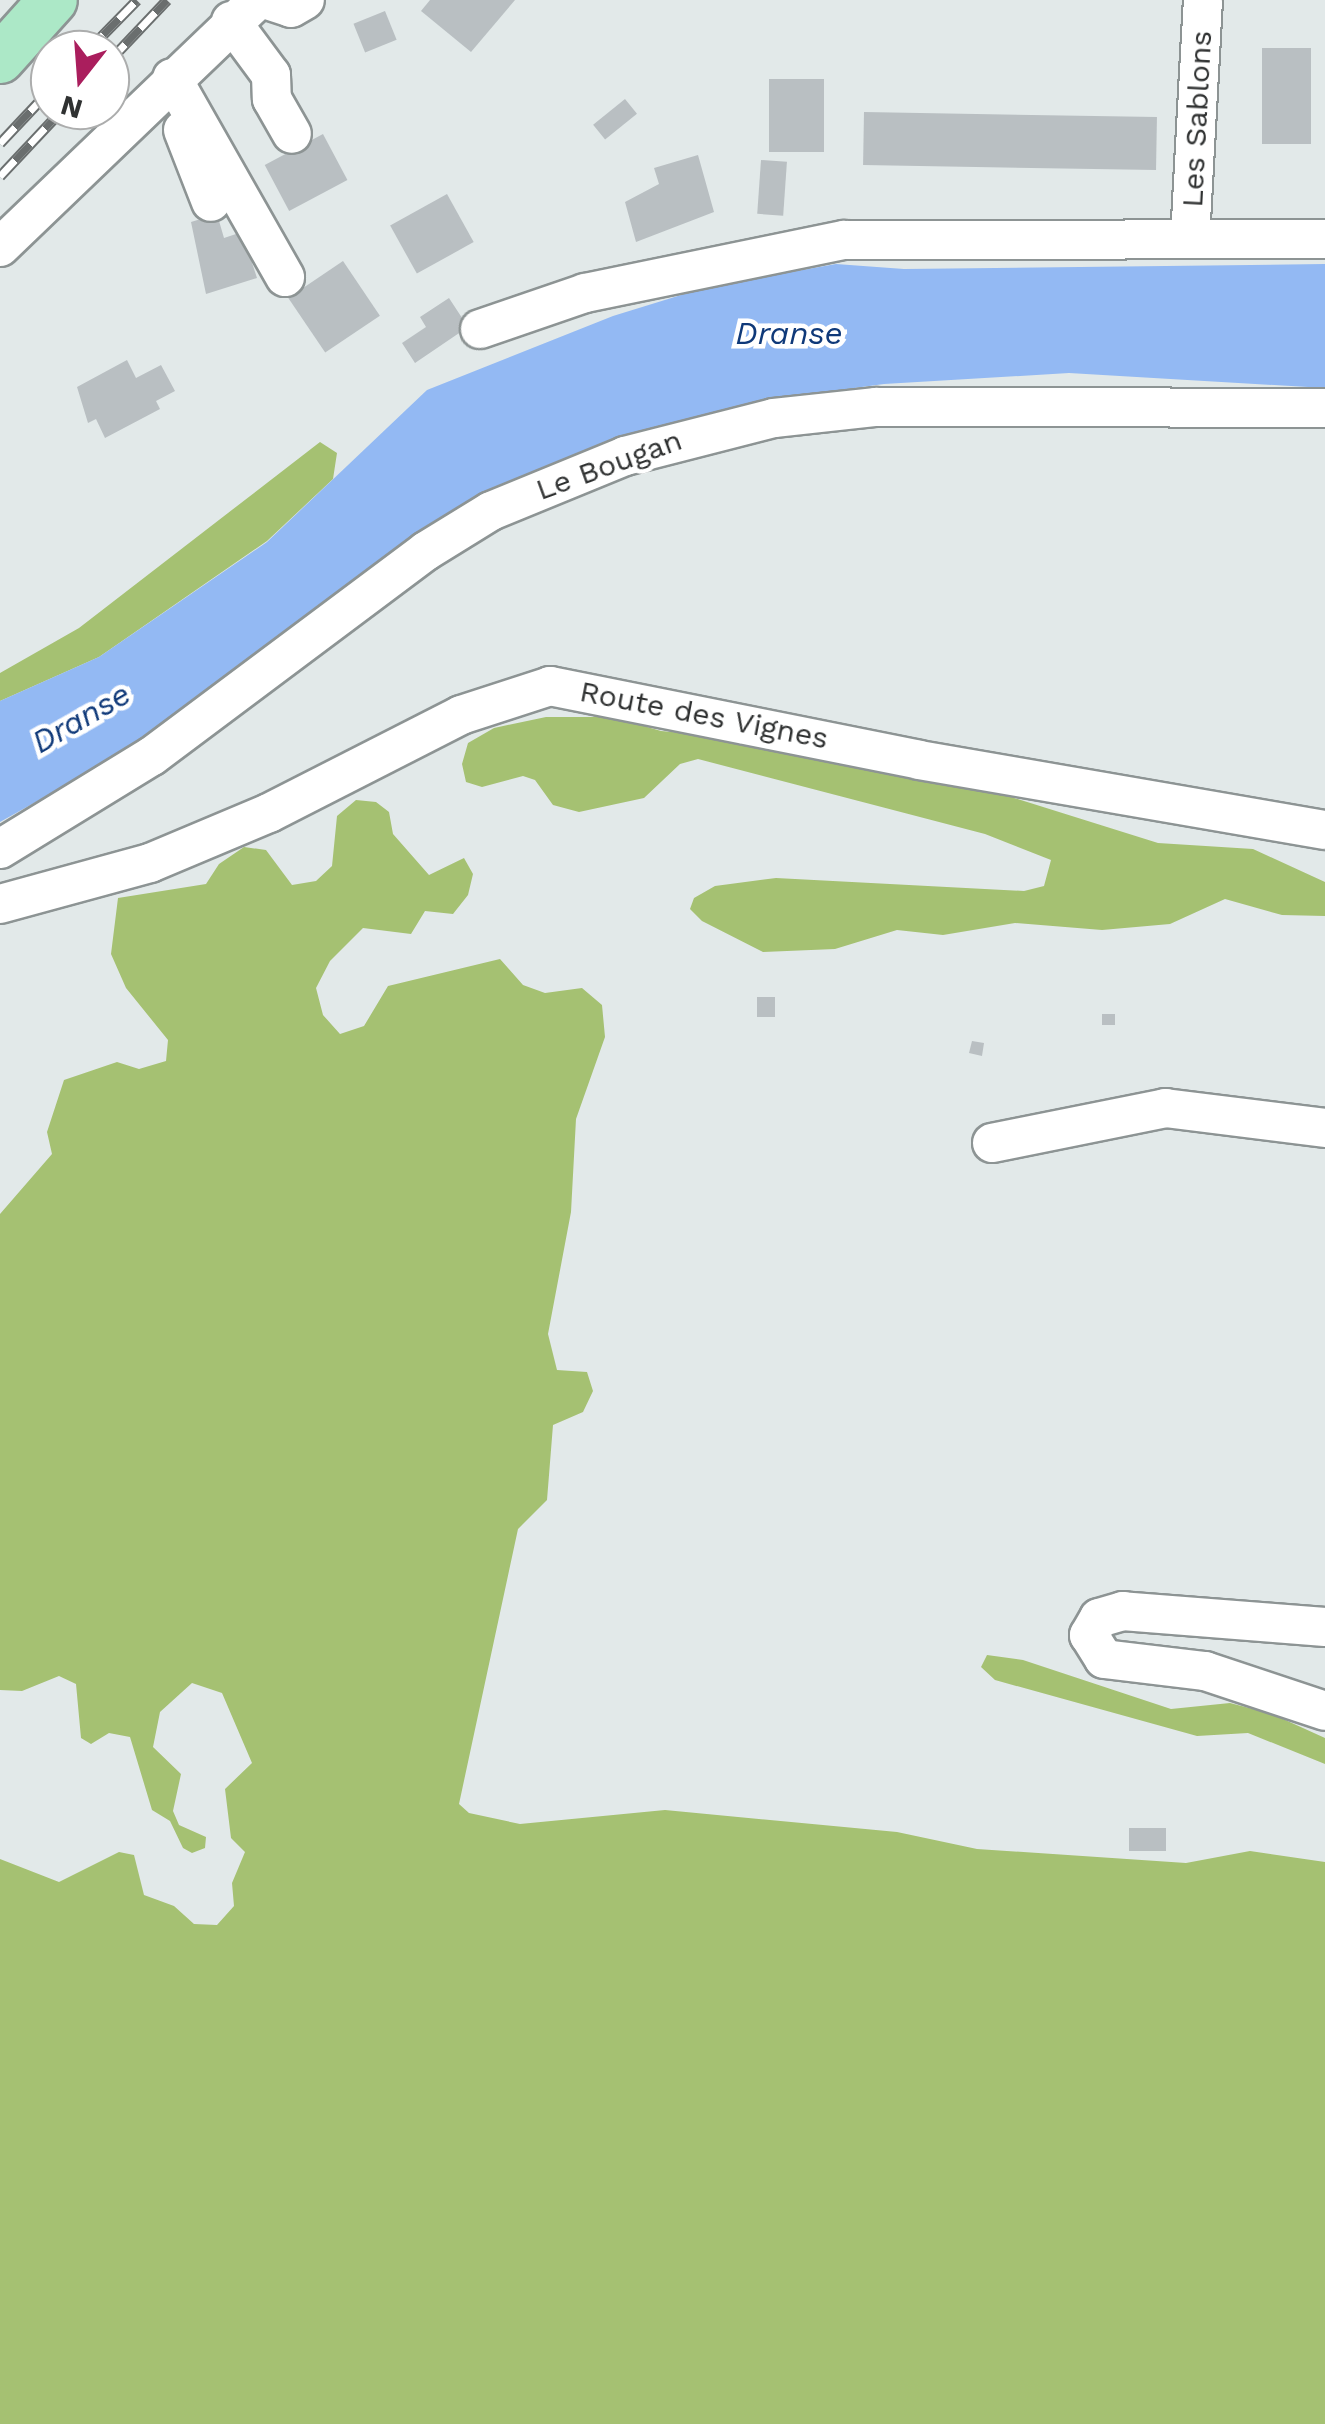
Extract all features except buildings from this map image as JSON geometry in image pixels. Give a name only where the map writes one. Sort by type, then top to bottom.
[{"type":"main road","points":[[0,59],[53,0]]},
{"type":"street","points":[[267,0],[290,8],[305,0]]},
{"type":"street","name":"Les Sablons","points":[[1190,238],[1203,0]]},
{"type":"street","points":[[0,247],[244,11],[270,75],[272,99],[292,134]]},
{"type":"street","points":[[166,84],[211,202]]},
{"type":"street","points":[[166,84],[285,277]]},
{"type":"street","points":[[480,328],[585,293],[844,240],[1325,238]]},
{"type":"street","name":"Le Bougan","points":[[0,849],[152,756],[426,551],[492,511],[625,456],[774,418],[876,407],[1325,408]]},
{"type":"street","name":"Route des Vignes","points":[[0,904],[150,863],[269,813],[460,714],[550,686],[919,760],[1325,830]]},
{"type":"street","points":[[992,1143],[1166,1108],[1325,1128]]},
{"type":"street","points":[[1325,1627],[1123,1611],[1104,1614],[1090,1636],[1104,1659],[1204,1671],[1325,1711]]},
{"type":"green space","points":[[320,442],[337,453],[333,479],[267,541],[99,657],[0,701],[0,673],[79,628]]},
{"type":"green space","points":[[546,717],[613,717],[661,731],[749,739],[992,791],[1158,843],[1253,849],[1325,882],[1325,916],[1282,915],[1225,899],[1170,924],[1102,930],[1015,923],[943,935],[897,930],[835,949],[763,952],[702,921],[690,909],[694,898],[715,886],[776,878],[1024,891],[1044,886],[1051,860],[985,834],[698,759],[680,764],[644,798],[579,812],[553,805],[535,780],[523,776],[482,787],[466,782],[462,764],[468,743],[494,728]]},
{"type":"green space","points":[[356,800],[376,802],[389,812],[393,834],[429,875],[464,858],[473,874],[468,895],[453,914],[425,911],[411,934],[363,928],[330,961],[316,988],[323,1015],[340,1034],[364,1026],[388,986],[500,959],[523,985],[545,993],[582,988],[602,1005],[605,1037],[576,1119],[571,1212],[548,1334],[557,1370],[587,1372],[593,1391],[583,1412],[553,1425],[547,1500],[518,1529],[459,1804],[469,1813],[520,1824],[665,1810],[897,1832],[977,1849],[1186,1863],[1250,1851],[1325,1862],[1325,2424],[0,2424],[0,1859],[59,1882],[119,1852],[134,1855],[144,1895],[174,1906],[194,1924],[217,1925],[234,1906],[232,1883],[245,1852],[231,1838],[225,1789],[252,1763],[222,1693],[192,1683],[160,1712],[153,1747],[181,1774],[173,1811],[179,1825],[206,1837],[205,1848],[192,1853],[183,1848],[170,1821],[152,1810],[130,1737],[109,1733],[91,1744],[81,1738],[76,1684],[59,1676],[22,1691],[0,1690],[0,1214],[52,1154],[47,1132],[64,1080],[117,1062],[139,1069],[166,1061],[168,1040],[126,988],[111,954],[118,898],[206,884],[219,864],[244,847],[266,850],[292,885],[316,881],[332,866],[337,816]]},
{"type":"green space","points":[[987,1655],[1023,1660],[1171,1709],[1230,1703],[1272,1714],[1325,1738],[1325,1764],[1248,1733],[1197,1736],[995,1680],[981,1667]]},
{"type":"water","name":"Dranse","points":[[836,264],[904,269],[1325,264],[1325,388],[1069,373],[884,384],[759,401],[619,436],[489,493],[148,739],[0,822],[0,701],[99,657],[267,542],[427,390],[613,316],[707,287]]},
{"type":"railway","points":[[108,30],[137,0]]},
{"type":"railway","points":[[130,39],[167,0]]},
{"type":"railway","points":[[0,143],[30,111]]},
{"type":"railway","points":[[0,176],[43,130]]}]
